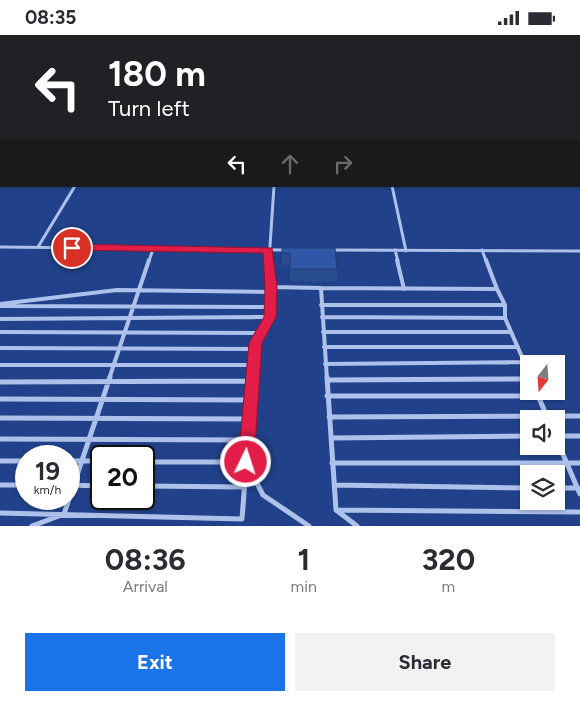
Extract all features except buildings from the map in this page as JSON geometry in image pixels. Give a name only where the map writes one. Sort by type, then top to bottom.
[{"type":"lane","points":[[38,247],[74,187]]},
{"type":"lane","points":[[0,513],[242,519],[255,349],[256,343],[270,317],[271,290],[268,250],[274,187]]},
{"type":"lane","points":[[392,187],[406,251]]},
{"type":"lane","points":[[0,247],[290,250]]},
{"type":"lane","points":[[90,461],[81,461],[153,249]]},
{"type":"lane","points":[[328,250],[580,251]]},
{"type":"lane","points":[[395,250],[404,289]]},
{"type":"lane","points":[[482,250],[505,305],[505,317],[521,355]]},
{"type":"lane","points":[[321,288],[336,510],[357,526]]},
{"type":"lane","points":[[0,305],[85,292],[138,290],[497,289]]},
{"type":"lane","points":[[0,305],[270,307]]},
{"type":"lane","points":[[321,305],[505,305]]},
{"type":"lane","points":[[0,319],[270,317]]},
{"type":"lane","points":[[322,317],[505,317]]},
{"type":"lane","points":[[0,332],[261,333]]},
{"type":"lane","points":[[323,332],[511,332]]},
{"type":"lane","points":[[324,347],[518,347]]},
{"type":"lane","points":[[0,348],[255,349]]},
{"type":"lane","points":[[325,364],[520,362]]},
{"type":"lane","points":[[0,365],[254,365]]},
{"type":"lane","points":[[326,380],[520,379]]},
{"type":"lane","points":[[0,382],[253,381]]},
{"type":"lane","points":[[327,396],[520,394]]},
{"type":"lane","points":[[0,399],[251,400]]},
{"type":"lane","points":[[565,416],[580,416]]},
{"type":"lane","points":[[329,417],[520,417]]},
{"type":"lane","points":[[0,418],[250,419]]},
{"type":"lane","points":[[331,438],[520,436]]},
{"type":"lane","points":[[565,437],[580,436]]},
{"type":"lane","points":[[0,439],[248,440]]},
{"type":"lane","points":[[564,455],[579,490],[565,489]]},
{"type":"lane","points":[[0,461],[15,461]]},
{"type":"lane","points":[[155,461],[246,462]]},
{"type":"lane","points":[[246,462],[263,495],[309,526]]},
{"type":"lane","points":[[332,463],[580,463]]},
{"type":"lane","points":[[0,485],[15,485]]},
{"type":"lane","points":[[334,485],[520,488]]},
{"type":"lane","points":[[155,486],[244,487]]},
{"type":"lane","points":[[64,514],[65,510]]},
{"type":"lane","points":[[336,510],[580,512]]},
{"type":"lane","points":[[32,526],[64,514]]},
{"type":"route","points":[[72,248],[268,250],[271,287],[270,317],[256,343],[246,462]]}]
